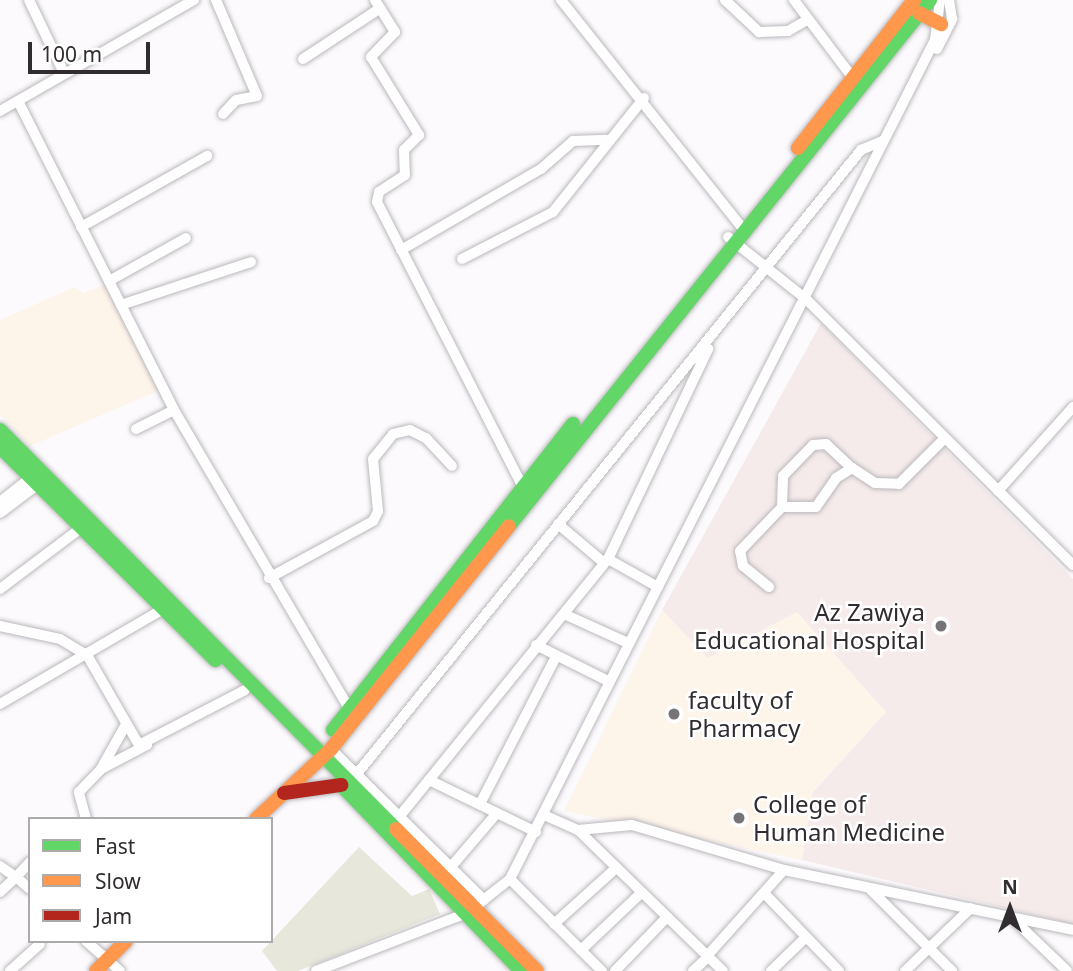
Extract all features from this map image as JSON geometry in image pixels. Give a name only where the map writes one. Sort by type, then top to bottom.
[{"type":"main road","points":[[258,817],[321,755],[525,491],[731,240],[853,78],[916,7],[930,0]]},
{"type":"main road","points":[[916,7],[941,24]]},
{"type":"main road","points":[[741,227],[916,7]]},
{"type":"main road","points":[[0,430],[81,528],[246,690],[321,755],[341,785],[476,907],[518,970]]},
{"type":"main road","points":[[0,447],[39,477],[476,907],[537,971]]},
{"type":"main road","points":[[249,817],[321,755]]},
{"type":"main road","points":[[284,793],[341,785]]},
{"type":"main road","points":[[108,968],[125,943]]},
{"type":"main road","points":[[108,968],[134,943]]},
{"type":"street","points":[[29,0],[63,71]]},
{"type":"street","points":[[0,111],[63,71],[194,0]]},
{"type":"street","points":[[216,0],[257,96],[236,100],[223,114]]},
{"type":"street","points":[[561,0],[644,98],[741,227]]},
{"type":"street","points":[[725,0],[759,32],[788,32],[807,20]]},
{"type":"street","points":[[794,0],[853,78]]},
{"type":"street","points":[[316,971],[476,907],[509,879],[536,832],[608,681],[806,299],[914,81],[941,24],[940,0]]},
{"type":"street","points":[[914,81],[950,23],[949,0]]},
{"type":"street","points":[[303,59],[377,5],[396,32],[371,57],[419,135],[404,150],[401,180],[376,196],[525,491]]},
{"type":"street","points":[[462,259],[553,212],[606,140],[644,98]]},
{"type":"street","points":[[18,101],[174,410],[352,714]]},
{"type":"street","points":[[401,250],[541,169],[573,141],[606,140]]},
{"type":"street","points":[[356,775],[558,524],[713,339],[765,268],[861,150],[882,141]]},
{"type":"street","points":[[81,227],[207,156]]},
{"type":"street","points":[[109,281],[186,238]]},
{"type":"street","points":[[731,240],[806,299],[1073,565]]},
{"type":"street","points":[[121,305],[251,262]]},
{"type":"street","points":[[399,817],[605,561],[713,339]]},
{"type":"street","points":[[998,491],[1073,407]]},
{"type":"street","points":[[136,429],[174,410]]},
{"type":"street","points":[[270,578],[373,521],[378,511],[373,459],[393,434],[410,430],[426,438],[452,466]]},
{"type":"street","points":[[769,587],[743,566],[740,551],[782,507],[783,476],[813,446],[826,444],[852,468],[874,483],[899,484],[945,438]]},
{"type":"street","points":[[782,507],[816,507],[836,478],[852,468]]},
{"type":"street","points":[[0,502],[39,477]]},
{"type":"street","points":[[0,513],[39,477]]},
{"type":"street","points":[[558,524],[605,561],[658,587]]},
{"type":"street","points":[[0,589],[81,528]]},
{"type":"street","points":[[0,704],[163,610]]},
{"type":"street","points":[[564,614],[628,643]]},
{"type":"street","points":[[0,626],[49,636],[87,655],[133,740],[148,745]]},
{"type":"street","points":[[536,645],[555,659],[608,681]]},
{"type":"street","points":[[480,804],[555,659]]},
{"type":"street","points":[[101,769],[246,690]]},
{"type":"street","points":[[85,817],[79,792],[101,769],[125,726]]},
{"type":"street","points":[[321,755],[356,775],[399,817],[450,868],[476,907]]},
{"type":"street","points":[[429,780],[536,832]]},
{"type":"street","points":[[450,868],[497,813]]},
{"type":"street","points":[[544,816],[578,830],[723,971]]},
{"type":"street","points":[[578,830],[632,825],[784,870],[1073,930]]},
{"type":"street","points":[[0,892],[28,864]]},
{"type":"street","points":[[0,866],[28,887]]},
{"type":"street","points":[[554,924],[616,868]]},
{"type":"street","points":[[693,971],[784,870]]},
{"type":"street","points":[[509,879],[602,971]]},
{"type":"street","points":[[869,888],[952,971]]},
{"type":"street","points":[[580,950],[641,893]]},
{"type":"street","points":[[765,894],[833,969]]},
{"type":"street","points":[[905,971],[928,946],[971,908]]},
{"type":"street","points":[[615,971],[666,918]]},
{"type":"street","points":[[1011,918],[1067,971]]},
{"type":"street","points":[[771,971],[805,939]]},
{"type":"street","points":[[88,943],[108,968]]},
{"type":"street","points":[[10,971],[40,944]]},
{"type":"shaded area","points":[[108,284],[160,390],[30,446],[0,414],[0,320],[75,287],[83,293]]},
{"type":"shaded area","name":"Az Zawiya Educational Hospital","points":[[821,323],[1073,579],[1073,924],[802,860],[813,792],[886,712],[797,612],[708,658],[662,610]]},
{"type":"shaded area","points":[[662,610],[708,658],[797,612],[886,712],[813,791],[802,860],[564,811]]},
{"type":"shaded area","points":[[359,847],[412,896],[429,889],[440,914],[298,971],[277,971],[262,951],[273,943],[273,939]]},
{"type":"traffic: fast","points":[[509,526],[930,0]]},
{"type":"traffic: fast","points":[[333,730],[573,424]]},
{"type":"traffic: fast","points":[[0,430],[396,829]]},
{"type":"traffic: fast","points":[[0,447],[215,660]]},
{"type":"traffic: fast","points":[[339,783],[521,971]]},
{"type":"traffic: slow","points":[[798,148],[914,0]]},
{"type":"traffic: slow","points":[[919,13],[941,24]]},
{"type":"traffic: slow","points":[[258,817],[331,749],[509,526]]},
{"type":"traffic: slow","points":[[396,829],[537,971]]},
{"type":"traffic: slow","points":[[96,971],[124,943]]},
{"type":"traffic: jam","points":[[284,793],[341,785]]},
{"type":"place","name":"Az Zawiya Educational Hospital","points":[[941,626]]},
{"type":"place","name":"faculty of Pharmacy","points":[[674,714]]},
{"type":"place","name":"College of Human Medicine","points":[[739,818]]}]
